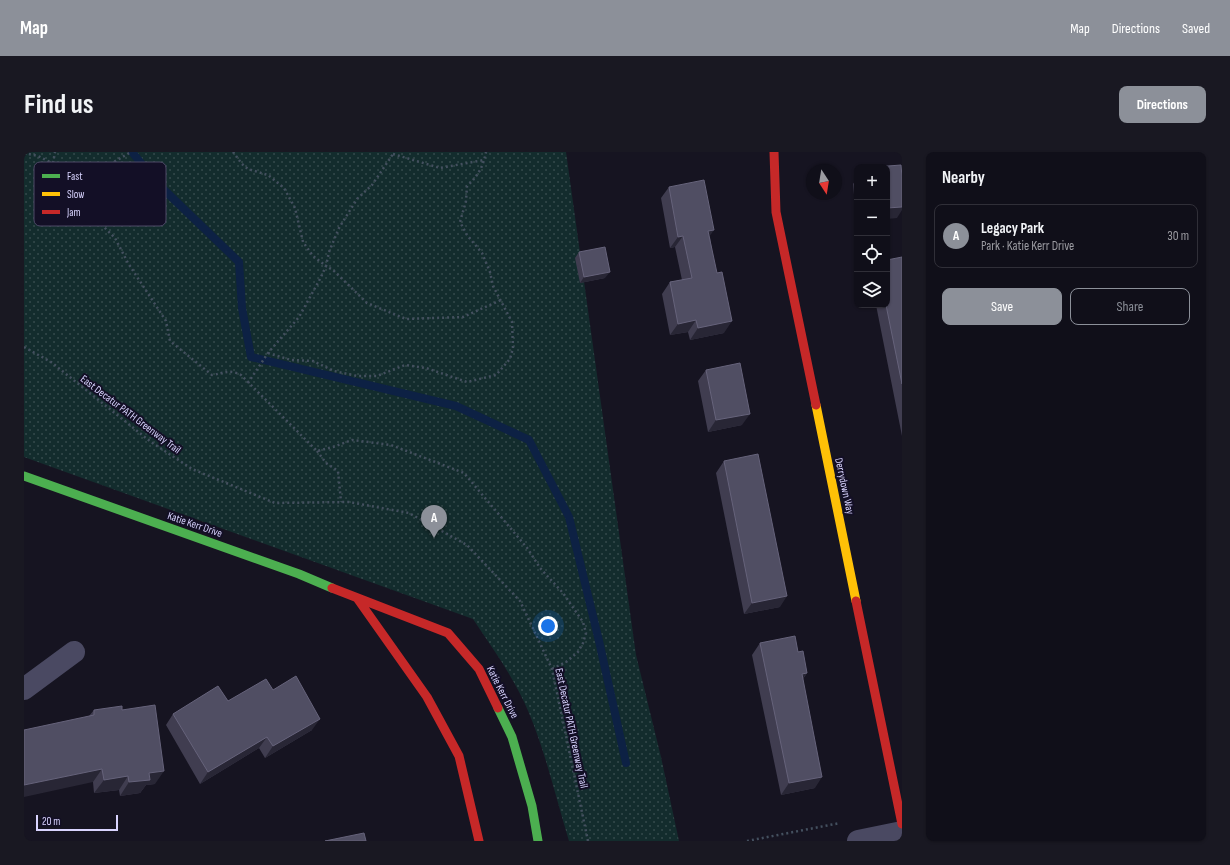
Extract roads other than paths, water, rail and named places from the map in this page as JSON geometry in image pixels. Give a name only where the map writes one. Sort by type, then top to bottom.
[{"type":"street","name":"Derrydown Way","points":[[774,152],[776,212],[902,824]]},
{"type":"street","name":"Katie Kerr Drive","points":[[24,476],[299,574],[448,633],[479,669],[512,737],[532,806],[538,841]]},
{"type":"street","points":[[357,598],[427,697],[459,756],[479,841]]},
{"type":"street","points":[[24,689],[74,652]]},
{"type":"street","points":[[858,841],[902,832]]},
{"type":"waterway","points":[[132,152],[140,162]]},
{"type":"waterway","points":[[166,192],[239,262],[242,308],[251,357],[456,406],[529,440],[569,517],[599,641],[626,763]]},
{"type":"place","name":"Legacy Park","points":[[434,538]]}]
